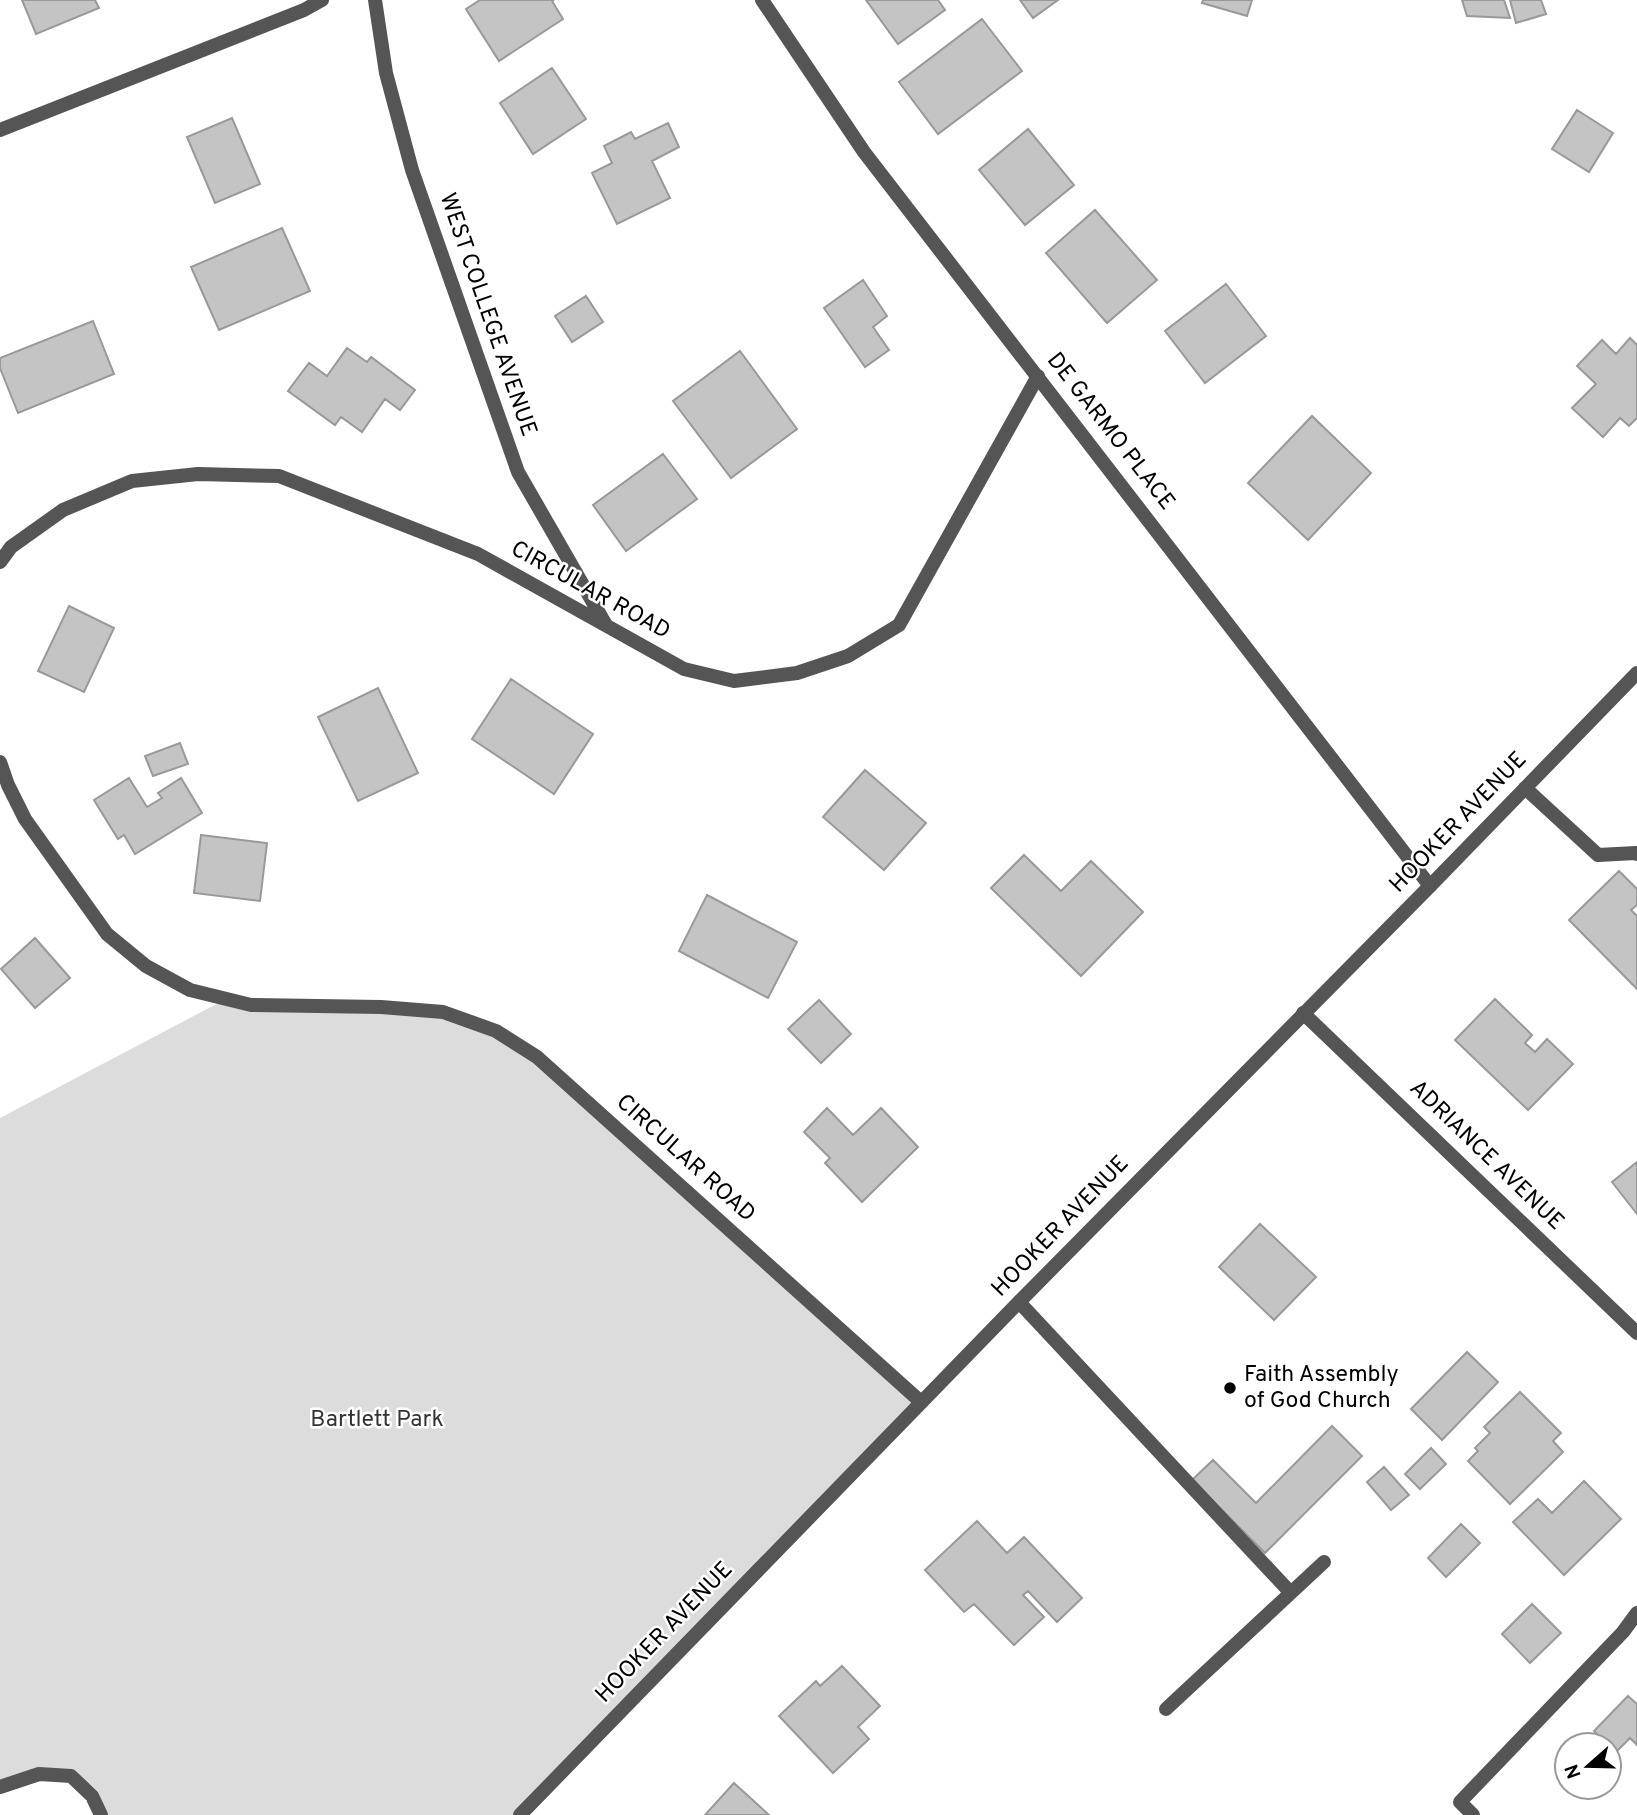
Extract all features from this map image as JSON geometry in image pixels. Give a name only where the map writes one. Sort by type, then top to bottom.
[{"type":"street","points":[[0,130],[304,10],[322,0]]},
{"type":"street","name":"WEST COLLEGE AVENUE","points":[[375,0],[386,74],[412,170],[518,472],[607,626]]},
{"type":"street","name":"DE GARMO PLACE","points":[[762,0],[864,152],[1430,886]]},
{"type":"street","name":"CIRCULAR ROAD","points":[[0,562],[12,547],[63,510],[132,481],[198,474],[279,476],[478,555],[684,669],[734,681],[797,673],[848,656],[899,625],[1038,376]]},
{"type":"street","name":"HOOKER AVENUE","points":[[520,1815],[921,1402],[1637,673]]},
{"type":"street","name":"CIRCULAR ROAD","points":[[0,762],[25,819],[107,934],[146,966],[190,990],[251,1005],[382,1006],[443,1012],[496,1031],[537,1057],[921,1402]]},
{"type":"street","points":[[1525,788],[1598,855],[1637,854]]},
{"type":"street","name":"ADRIANCE AVENUE","points":[[1303,1013],[1637,1333]]},
{"type":"street","points":[[1019,1302],[1290,1592]]},
{"type":"street","points":[[1166,1709],[1324,1562]]},
{"type":"street","points":[[1473,1815],[1460,1802],[1623,1632],[1637,1613]]},
{"type":"street","points":[[0,1787],[39,1774],[71,1776],[92,1796],[101,1815]]},
{"type":"green space","name":"Bartlett Park","points":[[226,999],[381,1007],[473,1023],[537,1057],[921,1402],[520,1815],[101,1815],[71,1776],[0,1789],[0,1118]]},
{"type":"building","points":[[22,0],[95,0],[99,8],[36,34]]},
{"type":"building","points":[[480,0],[554,0],[552,1],[563,19],[499,61],[466,9]]},
{"type":"building","points":[[866,0],[938,0],[945,10],[898,44]]},
{"type":"building","points":[[1020,0],[1058,0],[1033,18]]},
{"type":"building","points":[[1203,0],[1252,0],[1247,16],[1202,3]]},
{"type":"building","points":[[1462,0],[1504,0],[1510,18],[1467,16]]},
{"type":"building","points":[[1510,0],[1541,0],[1546,14],[1516,23]]},
{"type":"building","points":[[982,19],[1022,71],[938,134],[899,82]]},
{"type":"building","points":[[552,68],[586,119],[533,154],[500,103]]},
{"type":"building","points":[[1577,110],[1613,133],[1589,172],[1552,149]]},
{"type":"building","points":[[232,118],[260,184],[215,203],[187,137]]},
{"type":"building","points":[[668,123],[679,147],[652,161],[670,198],[617,224],[592,173],[612,163],[604,146],[631,132],[635,139]]},
{"type":"building","points":[[1028,129],[1074,185],[1025,225],[979,170]]},
{"type":"building","points":[[1095,210],[1157,280],[1107,323],[1046,253]]},
{"type":"building","points":[[282,228],[310,291],[219,330],[191,267]]},
{"type":"building","points":[[863,280],[887,316],[873,327],[889,350],[865,367],[824,308]]},
{"type":"building","points":[[1226,284],[1266,336],[1205,383],[1165,331]]},
{"type":"building","points":[[586,296],[603,322],[572,342],[555,316]]},
{"type":"building","points":[[93,321],[114,374],[18,413],[0,368],[0,358]]},
{"type":"building","points":[[1630,338],[1637,345],[1637,418],[1629,426],[1620,418],[1603,437],[1572,408],[1596,384],[1577,366],[1602,340],[1616,354]]},
{"type":"building","points":[[347,348],[367,362],[371,357],[415,390],[400,410],[385,399],[362,432],[341,417],[335,425],[288,391],[309,363],[327,376]]},
{"type":"building","points":[[740,351],[797,429],[731,478],[673,401]]},
{"type":"building","points":[[1312,416],[1371,473],[1308,540],[1248,483]]},
{"type":"building","points":[[663,454],[697,499],[626,551],[593,505]]},
{"type":"building","points":[[69,606],[114,628],[84,692],[38,671]]},
{"type":"building","points":[[511,679],[593,734],[554,794],[472,739]]},
{"type":"building","points":[[378,688],[418,773],[358,801],[318,717]]},
{"type":"building","points":[[180,743],[188,764],[153,776],[145,756]]},
{"type":"building","points":[[865,770],[926,823],[884,870],[823,817]]},
{"type":"building","points":[[129,778],[147,807],[162,798],[158,793],[181,778],[202,813],[135,854],[124,835],[118,839],[94,800]]},
{"type":"building","points":[[201,835],[267,843],[260,901],[194,893]]},
{"type":"building","points":[[1024,855],[1061,891],[1091,861],[1143,912],[1081,976],[991,888]]},
{"type":"building","points":[[1619,871],[1637,889],[1637,905],[1631,910],[1637,916],[1637,989],[1569,920]]},
{"type":"building","points":[[707,895],[797,942],[768,998],[679,951]]},
{"type":"building","points":[[35,938],[70,978],[35,1008],[1,969]]},
{"type":"building","points":[[1495,999],[1532,1035],[1525,1043],[1535,1052],[1547,1039],[1573,1064],[1528,1110],[1455,1040]]},
{"type":"building","points":[[819,1000],[851,1034],[821,1063],[788,1029]]},
{"type":"building","points":[[827,1108],[853,1135],[881,1108],[918,1147],[862,1202],[825,1163],[830,1158],[804,1132]]},
{"type":"building","points":[[1637,1162],[1637,1214],[1612,1182]]},
{"type":"building","points":[[1260,1224],[1316,1277],[1274,1320],[1219,1267]]},
{"type":"building","points":[[1467,1352],[1498,1382],[1442,1440],[1411,1409]]},
{"type":"building","points":[[1520,1392],[1561,1433],[1553,1441],[1563,1452],[1510,1504],[1468,1461],[1478,1451],[1475,1448],[1490,1433],[1484,1427]]},
{"type":"building","points":[[1332,1426],[1362,1456],[1265,1553],[1192,1480],[1213,1460],[1256,1503]]},
{"type":"building","points":[[1431,1448],[1446,1464],[1420,1489],[1405,1474]]},
{"type":"building","points":[[1384,1467],[1409,1495],[1391,1510],[1367,1482]]},
{"type":"building","points":[[1584,1481],[1621,1519],[1564,1575],[1513,1522],[1538,1499],[1552,1513]]},
{"type":"building","points":[[977,1521],[1007,1553],[1024,1537],[1082,1598],[1057,1622],[1028,1591],[1023,1595],[1044,1617],[1014,1645],[974,1604],[964,1612],[925,1570]]},
{"type":"building","points":[[1461,1524],[1480,1543],[1446,1577],[1428,1558]]},
{"type":"building","points":[[1532,1604],[1561,1633],[1530,1663],[1502,1634]]},
{"type":"building","points":[[842,1666],[880,1706],[858,1727],[869,1739],[833,1773],[779,1716],[816,1681],[820,1686]]},
{"type":"building","points":[[1628,1696],[1637,1704],[1637,1745],[1630,1738],[1623,1745],[1623,1731],[1594,1731]]},
{"type":"building","points":[[734,1783],[769,1815],[705,1815]]},
{"type":"place","name":"Faith Assembly of God Church","points":[[1230,1388]]}]
